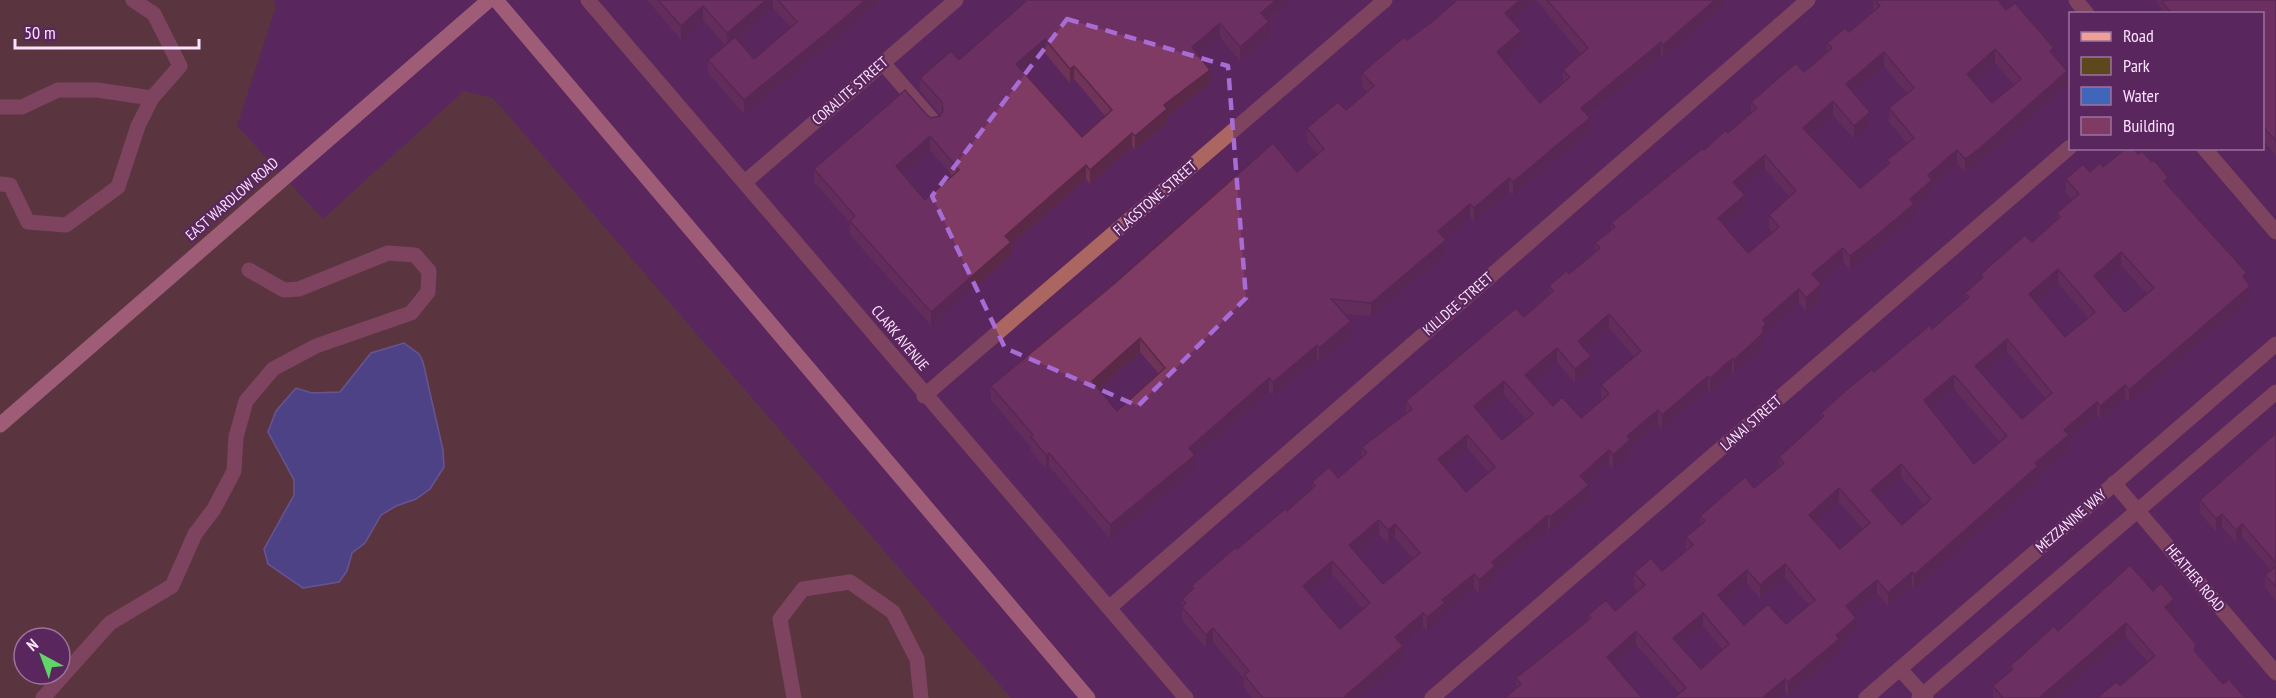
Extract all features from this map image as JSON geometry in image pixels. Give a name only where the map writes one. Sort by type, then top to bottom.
[{"type":"main road","name":"EAST WARDLOW ROAD","points":[[0,425],[489,0]]},
{"type":"main road","points":[[496,0],[1088,698]]},
{"type":"street","points":[[0,184],[10,185],[28,222],[66,225],[118,187],[138,126],[152,98],[180,66],[154,14],[133,0]]},
{"type":"street","name":"CLARK AVENUE","points":[[588,0],[745,182],[924,396],[1186,698]]},
{"type":"street","name":"CORALITE STREET","points":[[745,182],[956,0]]},
{"type":"street","name":"FLAGSTONE STREET","points":[[924,396],[1385,0]]},
{"type":"street","name":"KILLDEE STREET","points":[[1109,608],[1808,0]]},
{"type":"street","points":[[2076,0],[2085,12]]},
{"type":"street","points":[[883,63],[934,122]]},
{"type":"street","points":[[0,107],[22,107],[58,90],[97,90],[152,98]]},
{"type":"street","name":"LANAI STREET","points":[[1432,698],[2069,148]]},
{"type":"street","points":[[2206,150],[2276,232]]},
{"type":"street","points":[[43,698],[110,623],[172,586],[195,534],[214,509],[234,471],[236,437],[246,401],[273,369],[316,346],[411,313],[428,292],[429,271],[415,255],[388,253],[299,290],[284,290],[249,270]]},
{"type":"street","name":"MEZZANINE WAY","points":[[1866,698],[2276,344]]},
{"type":"street","points":[[1900,669],[1923,697],[2276,392]]},
{"type":"street","name":"HEATHER ROAD","points":[[2114,483],[2276,673]]},
{"type":"street","points":[[794,698],[780,619],[803,589],[850,582],[893,612],[917,659],[921,698]]},
{"type":"highlighted area","points":[[1067,19],[1228,66],[1246,298],[1138,406],[1005,348],[932,196]]},
{"type":"green space","points":[[0,0],[274,0],[276,6],[237,126],[323,219],[464,91],[493,98],[1011,698],[0,698]]},
{"type":"water","points":[[404,343],[419,354],[423,362],[443,450],[444,467],[430,489],[416,499],[396,506],[381,515],[365,543],[352,553],[347,571],[339,582],[303,588],[268,564],[264,549],[294,495],[294,480],[268,432],[276,411],[296,388],[312,393],[340,392],[371,353]]},
{"type":"building","points":[[658,0],[766,0],[727,33],[703,6],[681,26]]},
{"type":"building","points":[[778,0],[865,0],[744,100],[708,60],[735,37],[754,59],[797,22]]},
{"type":"building","points":[[1027,0],[1276,0],[1261,13],[1269,22],[1240,47],[1220,23],[1192,47],[1210,70],[1164,105],[1167,109],[1135,136],[1132,133],[1090,170],[1086,165],[1005,236],[1011,242],[931,312],[850,221],[855,216],[814,169],[905,90],[931,118],[940,116],[943,111],[942,102],[920,78],[951,51],[959,60]],"holes":[[[1045,39],[1070,69],[1074,66],[1112,110],[1082,137],[1016,64]],[[930,136],[959,170],[925,200],[896,166]]]},
{"type":"building","points":[[1457,0],[1520,0],[1505,13],[1521,31],[1497,52],[1540,103],[1570,77],[1563,70],[1588,48],[1547,0],[1715,0],[1663,45],[1661,42],[1581,108],[1590,118],[1513,182],[1509,178],[1474,208],[1470,204],[1438,231],[1446,240],[1371,303],[1331,299],[1351,321],[1319,348],[1317,345],[1273,382],[1269,378],[1189,448],[1195,455],[1110,525],[1049,453],[1046,455],[1031,437],[1033,435],[991,386],[1114,284],[1273,143],[1297,172],[1324,149],[1307,128],[1338,102],[1346,110],[1374,86],[1362,73],[1404,37],[1407,40]],"holes":[[[1140,338],[1165,368],[1117,411],[1092,381]]]},
{"type":"building","points":[[1875,0],[1998,0],[2006,10],[2015,3],[2054,48],[2050,51],[2067,71],[1979,149],[1965,159],[1957,150],[1928,175],[1932,180],[1910,199],[1914,204],[1872,239],[1850,256],[1843,248],[1812,274],[1821,284],[1806,298],[1799,289],[1763,320],[1766,324],[1762,328],[1764,331],[1734,360],[1732,359],[1710,378],[1708,376],[1662,415],[1658,410],[1627,436],[1630,440],[1613,455],[1609,450],[1580,476],[1589,485],[1550,517],[1548,515],[1492,562],[1495,566],[1479,580],[1474,574],[1442,600],[1445,603],[1427,617],[1423,613],[1395,637],[1403,646],[1343,698],[1263,698],[1244,675],[1249,671],[1213,628],[1206,635],[1182,607],[1186,603],[1182,599],[1194,588],[1191,586],[1236,547],[1237,549],[1285,509],[1287,511],[1315,486],[1312,482],[1329,467],[1338,478],[1367,453],[1362,447],[1412,409],[1406,401],[1516,308],[1524,317],[1553,291],[1549,286],[1566,271],[1569,274],[1600,248],[1595,243],[1615,227],[1611,223],[1703,148],[1704,150],[1726,130],[1728,133],[1757,108],[1751,102],[1796,63],[1804,72],[1832,48],[1827,43],[1845,28],[1849,32],[1880,6]],"holes":[[[1995,49],[2021,79],[1992,103],[1967,74]],[[1884,52],[1914,88],[1889,108],[1914,138],[1887,160],[1890,163],[1860,188],[1803,128],[1833,101],[1854,126],[1870,112],[1846,84]],[[1765,155],[1796,191],[1769,215],[1779,227],[1748,253],[1718,218],[1745,195],[1733,182]],[[1609,314],[1641,351],[1601,385],[1609,394],[1581,418],[1562,397],[1553,406],[1525,375],[1557,348],[1575,369],[1591,356],[1578,341]],[[1504,381],[1533,414],[1502,440],[1474,406]],[[1467,435],[1495,467],[1466,492],[1438,459]],[[1379,520],[1388,530],[1395,524],[1420,553],[1383,584],[1349,545]],[[1332,561],[1370,603],[1340,629],[1303,586]]]},
{"type":"building","points":[[2164,0],[2276,0],[2276,141],[2264,128],[2264,12],[2170,12],[2162,2]]},
{"type":"building","points":[[2124,150],[2135,150],[2138,154],[2142,151],[2152,162],[2154,160],[2168,177],[2164,181],[2247,273],[2243,276],[2250,286],[2129,390],[2125,385],[2100,406],[2097,402],[2064,430],[2069,435],[2035,463],[2038,466],[1914,575],[1912,572],[1888,593],[1877,580],[1846,606],[1856,618],[1836,635],[1839,639],[1788,682],[1785,679],[1762,698],[1674,698],[1686,688],[1636,631],[1607,657],[1642,698],[1505,698],[1521,684],[1516,678],[1591,618],[1588,615],[1606,600],[1615,611],[1645,585],[1634,573],[1651,558],[1662,571],[1693,545],[1686,537],[1705,521],[1700,516],[1745,477],[1754,488],[1784,463],[1779,457],[1824,416],[1821,413],[1843,393],[1872,369],[1874,372],[1930,325],[1932,329],[1969,297],[1965,293],[1983,277],[1981,274],[2025,235],[2032,242],[2060,217],[2057,213],[2079,194],[2066,179],[2083,164],[2090,172],[2100,163],[2103,167]],"holes":[[[2121,252],[2154,288],[2125,312],[2094,276]],[[2058,269],[2095,312],[2065,337],[2029,294]],[[2007,339],[2052,393],[2022,419],[1975,366]],[[1954,375],[2007,436],[1974,464],[1924,400]],[[1901,464],[1931,499],[1902,525],[1871,490]],[[1839,488],[1870,523],[1840,549],[1809,515]],[[1785,564],[1815,600],[1786,624],[1768,604],[1744,625],[1718,595],[1747,570],[1760,585]],[[1703,613],[1729,644],[1701,669],[1673,638]]]},
{"type":"building","points":[[2276,433],[2276,563],[2242,524],[2236,530],[2222,514],[2216,519],[2200,500]]},
{"type":"building","points":[[2130,565],[2153,591],[2161,583],[2174,599],[2165,607],[2196,644],[2194,650],[2223,684],[2229,679],[2245,698],[2097,698],[2116,682],[2120,686],[2155,656],[2126,623],[2039,698],[2003,698],[1993,686],[2013,669],[2010,666],[2054,626],[2058,631]]},
{"type":"building","points":[[2276,566],[2276,587],[2265,575]]}]
